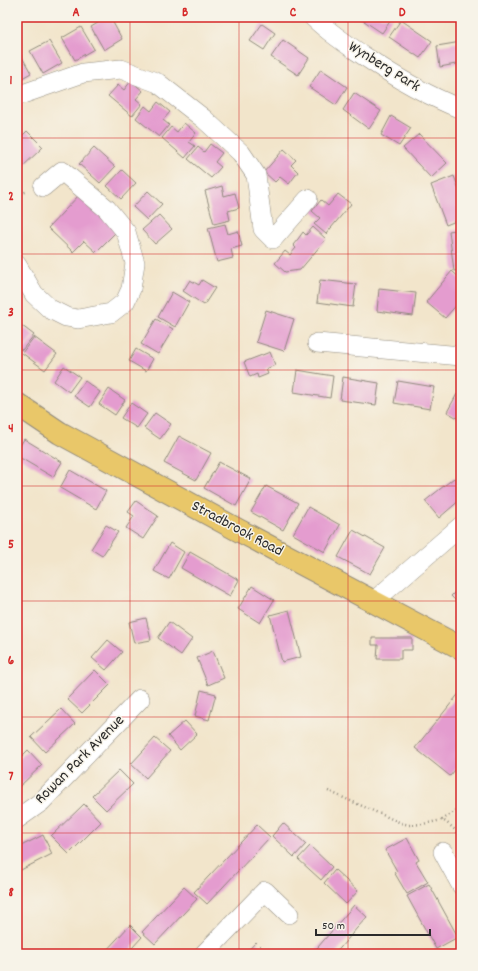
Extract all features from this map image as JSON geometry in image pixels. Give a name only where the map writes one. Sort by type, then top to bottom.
[{"type":"main road","name":"Stradbrook Road","points":[[17,404],[67,436],[461,648]]},
{"type":"street","name":"Wynberg Park","points":[[313,17],[329,33],[384,70],[435,99],[461,109]]},
{"type":"street","points":[[17,96],[83,73],[121,69],[158,83],[204,119],[241,153],[256,175],[263,229],[273,239],[308,199]]},
{"type":"street","points":[[17,265],[34,294],[50,309],[66,317],[78,319],[111,313],[125,302],[131,289],[135,263],[126,232],[107,209],[62,171],[43,187]]},
{"type":"street","points":[[317,343],[461,356]]},
{"type":"street","points":[[374,601],[461,526]]},
{"type":"street","name":"Rowan Park Avenue","points":[[17,819],[41,802],[140,699]]},
{"type":"street","points":[[442,852],[461,885]]},
{"type":"street","points":[[204,954],[265,891],[290,914]]},
{"type":"path","points":[[328,791],[401,823],[409,825],[442,820],[461,807]]},
{"type":"path","points":[[442,820],[461,835]]},
{"type":"building","points":[[110,17],[122,39],[104,50],[91,27]]},
{"type":"building","points":[[358,17],[393,17],[382,33]]},
{"type":"building","points":[[401,20],[432,41],[420,58],[389,37]]},
{"type":"building","points":[[262,24],[275,33],[264,50],[250,41]]},
{"type":"building","points":[[81,27],[94,49],[75,60],[62,38]]},
{"type":"building","points":[[283,40],[309,58],[298,75],[271,57]]},
{"type":"building","points":[[49,41],[62,63],[43,74],[30,51]]},
{"type":"building","points":[[461,42],[461,63],[440,67],[437,46]]},
{"type":"building","points":[[18,50],[31,73],[17,81],[17,51]]},
{"type":"building","points":[[321,69],[347,87],[336,105],[309,87]]},
{"type":"building","points":[[131,81],[143,91],[136,99],[142,104],[132,116],[108,96],[118,85],[124,90]]},
{"type":"building","points":[[354,93],[381,111],[369,129],[343,110]]},
{"type":"building","points":[[158,102],[170,112],[163,120],[169,125],[159,137],[136,118],[145,106],[151,111]]},
{"type":"building","points":[[391,116],[411,128],[399,146],[381,135]]},
{"type":"building","points":[[184,123],[196,133],[189,142],[195,146],[185,158],[162,138],[171,127],[177,132]]},
{"type":"building","points":[[27,131],[43,147],[17,172],[17,141]]},
{"type":"building","points":[[419,134],[447,163],[431,178],[403,148]]},
{"type":"building","points":[[210,144],[222,153],[215,162],[221,167],[211,178],[188,159],[198,147],[204,152]]},
{"type":"building","points":[[94,148],[115,167],[100,183],[79,164]]},
{"type":"building","points":[[284,149],[296,160],[291,165],[298,172],[289,184],[280,177],[275,182],[264,172]]},
{"type":"building","points":[[122,170],[136,183],[121,199],[107,186]]},
{"type":"building","points":[[454,176],[461,194],[461,219],[446,225],[431,185]]},
{"type":"building","points":[[222,186],[224,196],[235,193],[239,208],[228,211],[230,220],[214,224],[205,191]]},
{"type":"building","points":[[148,191],[162,204],[147,220],[133,207]]},
{"type":"building","points":[[80,194],[118,230],[96,252],[84,241],[73,252],[48,228]]},
{"type":"building","points":[[338,194],[351,204],[326,234],[314,224],[320,218],[312,211],[321,200],[328,206]]},
{"type":"building","points":[[159,215],[172,229],[155,244],[142,230]]},
{"type":"building","points":[[225,224],[228,234],[238,231],[242,246],[231,249],[233,258],[217,262],[208,228]]},
{"type":"building","points":[[313,227],[326,239],[300,270],[285,272],[275,263],[285,251],[290,255],[296,248],[293,245],[303,232],[306,235]]},
{"type":"building","points":[[461,229],[461,270],[454,271],[449,231]]},
{"type":"building","points":[[452,271],[461,279],[461,300],[445,318],[426,302]]},
{"type":"building","points":[[190,280],[199,285],[202,280],[215,288],[204,305],[183,291]]},
{"type":"building","points":[[320,280],[356,284],[353,307],[317,302]]},
{"type":"building","points":[[379,289],[416,293],[413,316],[377,311]]},
{"type":"building","points":[[172,292],[189,302],[175,327],[158,317]]},
{"type":"building","points":[[266,310],[294,319],[284,351],[256,342]]},
{"type":"building","points":[[156,319],[173,329],[158,354],[141,344]]},
{"type":"building","points":[[17,322],[34,335],[22,350],[17,347]]},
{"type":"building","points":[[34,337],[57,354],[45,370],[22,353]]},
{"type":"building","points":[[136,349],[153,359],[146,371],[129,361]]},
{"type":"building","points":[[270,352],[275,365],[266,369],[268,374],[258,378],[257,374],[250,377],[244,362]]},
{"type":"building","points":[[64,366],[80,377],[69,392],[54,381]]},
{"type":"building","points":[[297,370],[333,376],[330,398],[294,392]]},
{"type":"building","points":[[343,377],[379,383],[376,405],[340,400]]},
{"type":"building","points":[[85,381],[100,392],[90,407],[74,396]]},
{"type":"building","points":[[398,381],[434,387],[430,409],[394,403]]},
{"type":"building","points":[[109,389],[125,400],[115,415],[99,404]]},
{"type":"building","points":[[457,394],[461,396],[461,420],[447,412]]},
{"type":"building","points":[[131,403],[147,414],[137,428],[121,418]]},
{"type":"building","points":[[155,413],[171,424],[160,439],[144,428]]},
{"type":"building","points":[[179,436],[211,453],[196,480],[164,463]]},
{"type":"building","points":[[24,439],[62,462],[53,477],[17,456],[17,451]]},
{"type":"building","points":[[219,462],[251,479],[236,506],[204,488]]},
{"type":"building","points":[[70,470],[106,491],[96,509],[60,488]]},
{"type":"building","points":[[454,478],[461,487],[461,499],[439,518],[425,501]]},
{"type":"building","points":[[266,486],[298,503],[283,530],[251,512]]},
{"type":"building","points":[[136,501],[158,516],[143,539],[126,528],[134,516],[128,512]]},
{"type":"building","points":[[308,507],[340,525],[325,552],[293,534]]},
{"type":"building","points":[[106,525],[118,532],[102,556],[91,549]]},
{"type":"building","points":[[353,530],[385,548],[370,574],[338,557]]},
{"type":"building","points":[[170,543],[184,552],[169,579],[154,571]]},
{"type":"building","points":[[190,552],[239,580],[230,596],[181,568]]},
{"type":"building","points":[[252,586],[274,600],[260,623],[238,609]]},
{"type":"building","points":[[461,586],[461,606],[451,596]]},
{"type":"building","points":[[289,610],[301,657],[282,662],[270,615]]},
{"type":"building","points":[[146,618],[151,640],[134,643],[129,622]]},
{"type":"building","points":[[169,622],[192,639],[181,655],[158,638]]},
{"type":"building","points":[[372,638],[412,638],[412,650],[401,650],[401,659],[377,659],[378,645],[372,645]]},
{"type":"building","points":[[108,640],[122,652],[106,670],[92,658]]},
{"type":"building","points":[[213,651],[224,678],[208,685],[197,658]]},
{"type":"building","points":[[95,670],[110,685],[82,713],[67,699]]},
{"type":"building","points":[[201,690],[216,694],[209,720],[195,716]]},
{"type":"building","points":[[461,691],[461,763],[450,776],[415,748]]},
{"type":"building","points":[[61,709],[75,724],[45,752],[31,737]]},
{"type":"building","points":[[185,721],[197,734],[180,750],[168,736]]},
{"type":"building","points":[[155,738],[170,751],[146,778],[131,764]]},
{"type":"building","points":[[28,750],[42,765],[17,789],[17,761]]},
{"type":"building","points":[[119,770],[133,784],[106,810],[92,796]]},
{"type":"building","points":[[84,804],[101,822],[69,854],[51,836]]},
{"type":"building","points":[[283,823],[306,844],[294,857],[272,836]]},
{"type":"building","points":[[257,825],[270,837],[207,904],[194,892]]},
{"type":"building","points":[[43,835],[52,854],[17,872],[17,848]]},
{"type":"building","points":[[407,838],[419,860],[416,862],[428,882],[407,894],[394,872],[397,871],[385,850]]},
{"type":"building","points":[[310,846],[332,867],[321,880],[298,859]]},
{"type":"building","points":[[335,870],[358,891],[346,904],[324,883]]},
{"type":"building","points":[[429,884],[458,937],[436,949],[407,896]]},
{"type":"building","points":[[184,887],[197,899],[155,944],[142,932]]},
{"type":"building","points":[[354,905],[367,917],[335,954],[312,954]]},
{"type":"building","points":[[130,925],[142,937],[127,954],[103,954]]},
{"type":"building","points":[[256,942],[268,954],[245,954]]}]
